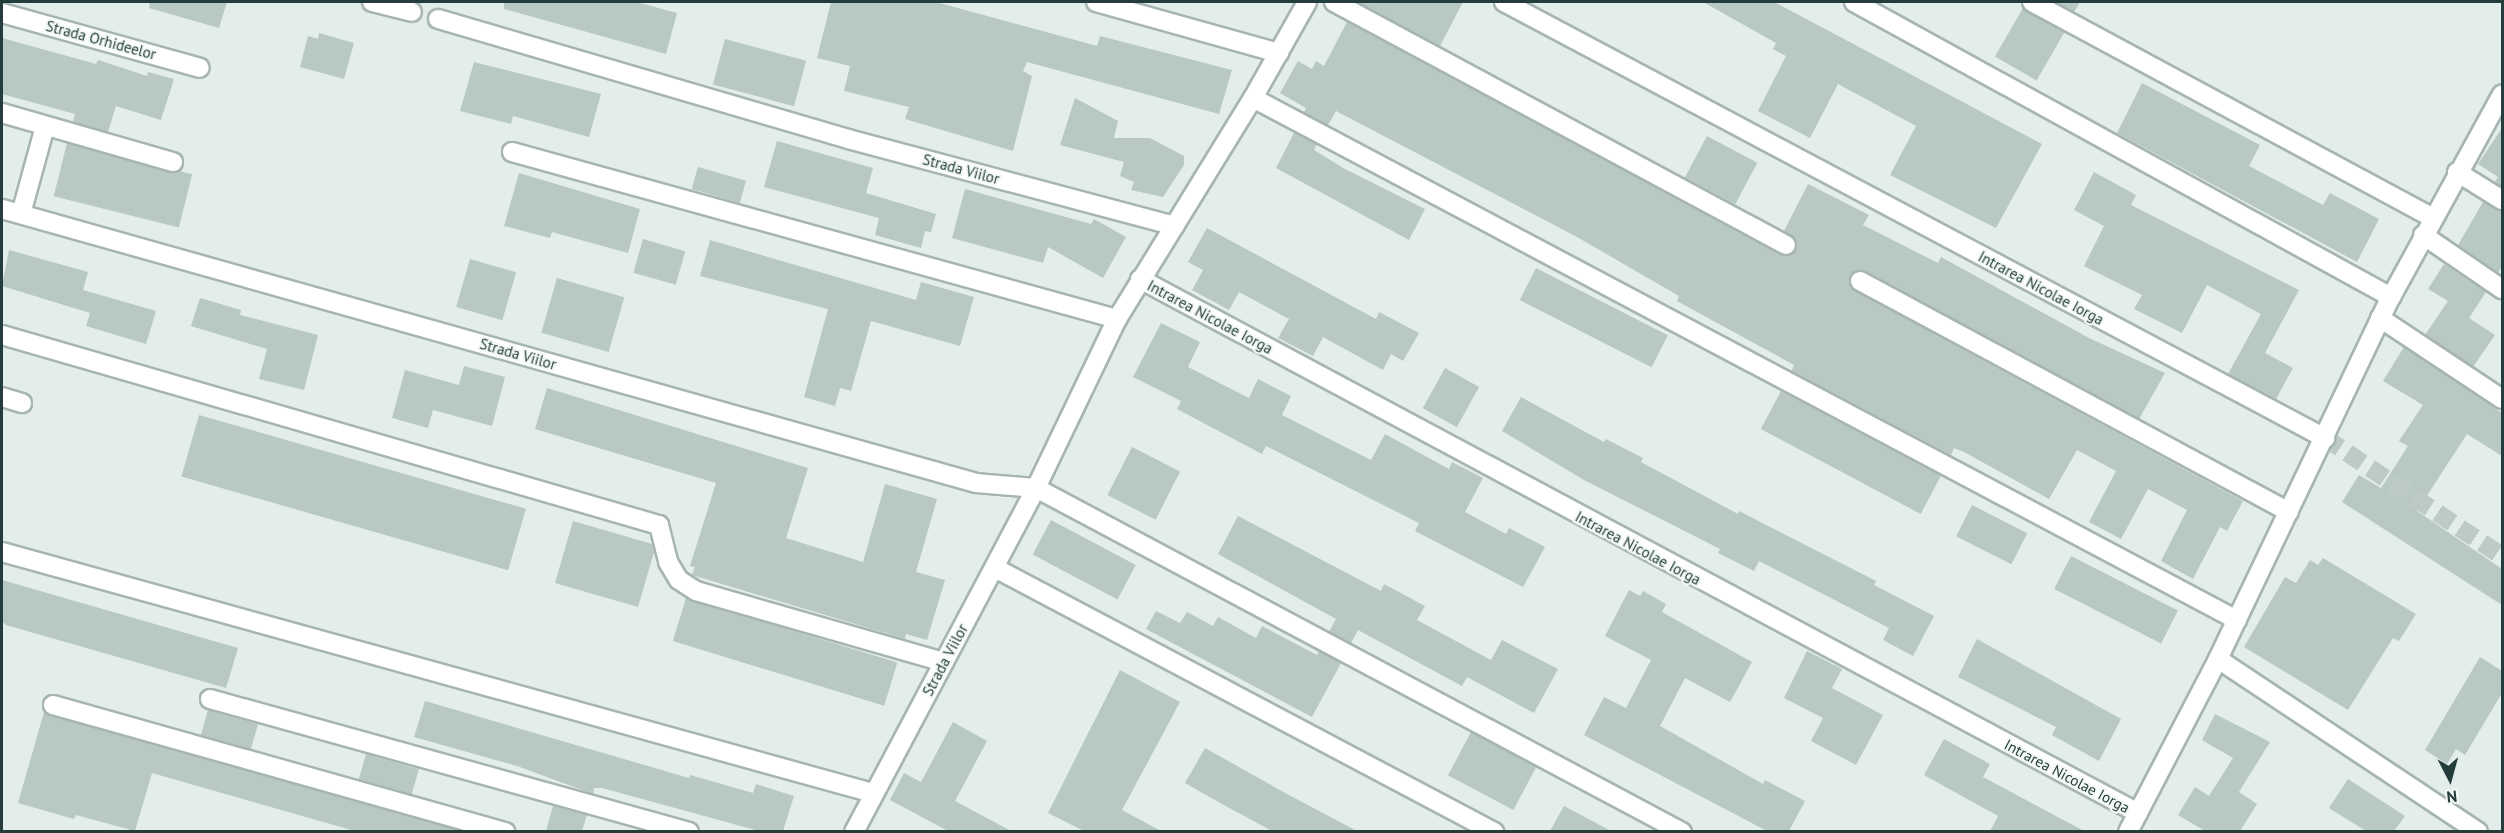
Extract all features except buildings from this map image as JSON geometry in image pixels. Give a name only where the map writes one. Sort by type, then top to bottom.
[{"type":"street","points":[[372,2],[412,12]]},
{"type":"street","points":[[1096,2],[1279,53]]},
{"type":"street","name":"Strada Viilor","points":[[854,831],[995,568],[1117,319],[1254,98],[1307,2]]},
{"type":"street","points":[[1334,2],[1786,245]]},
{"type":"street","name":"Intrarea Nicolae Iorga","points":[[1504,2],[2325,438]]},
{"type":"street","points":[[1854,2],[2391,297]]},
{"type":"street","points":[[2032,2],[2432,217]]},
{"type":"street","name":"Strada Orhideelor","points":[[2,13],[200,68]]},
{"type":"street","name":"Strada Viilor","points":[[438,19],[848,139],[1175,226]]},
{"type":"street","points":[[1254,98],[2237,620]]},
{"type":"street","name":"Intrarea Nicolae Iorga","points":[[1140,279],[2133,826],[2237,620],[2380,318],[2432,217],[2501,99]]},
{"type":"street","points":[[2,113],[173,162]]},
{"type":"street","points":[[21,214],[45,126]]},
{"type":"street","points":[[512,152],[1117,319]]},
{"type":"street","points":[[2457,172],[2502,200]]},
{"type":"street","name":"Strada Viilor","points":[[2,209],[976,483],[1036,488]]},
{"type":"street","points":[[2423,235],[2502,289]]},
{"type":"street","points":[[1860,281],[2289,512]]},
{"type":"street","points":[[2380,318],[2502,399]]},
{"type":"street","points":[[2,334],[659,525],[668,562],[679,580],[696,591],[944,662]]},
{"type":"street","points":[[2,397],[22,403]]},
{"type":"street","points":[[1036,488],[1682,831]]},
{"type":"street","points":[[2,552],[873,793]]},
{"type":"street","points":[[995,568],[1494,831]]},
{"type":"street","points":[[2218,659],[2478,831]]},
{"type":"street","points":[[210,699],[689,831]]},
{"type":"street","points":[[53,705],[506,831]]},
{"type":"tunnel","points":[[2325,438],[2502,556]]}]
